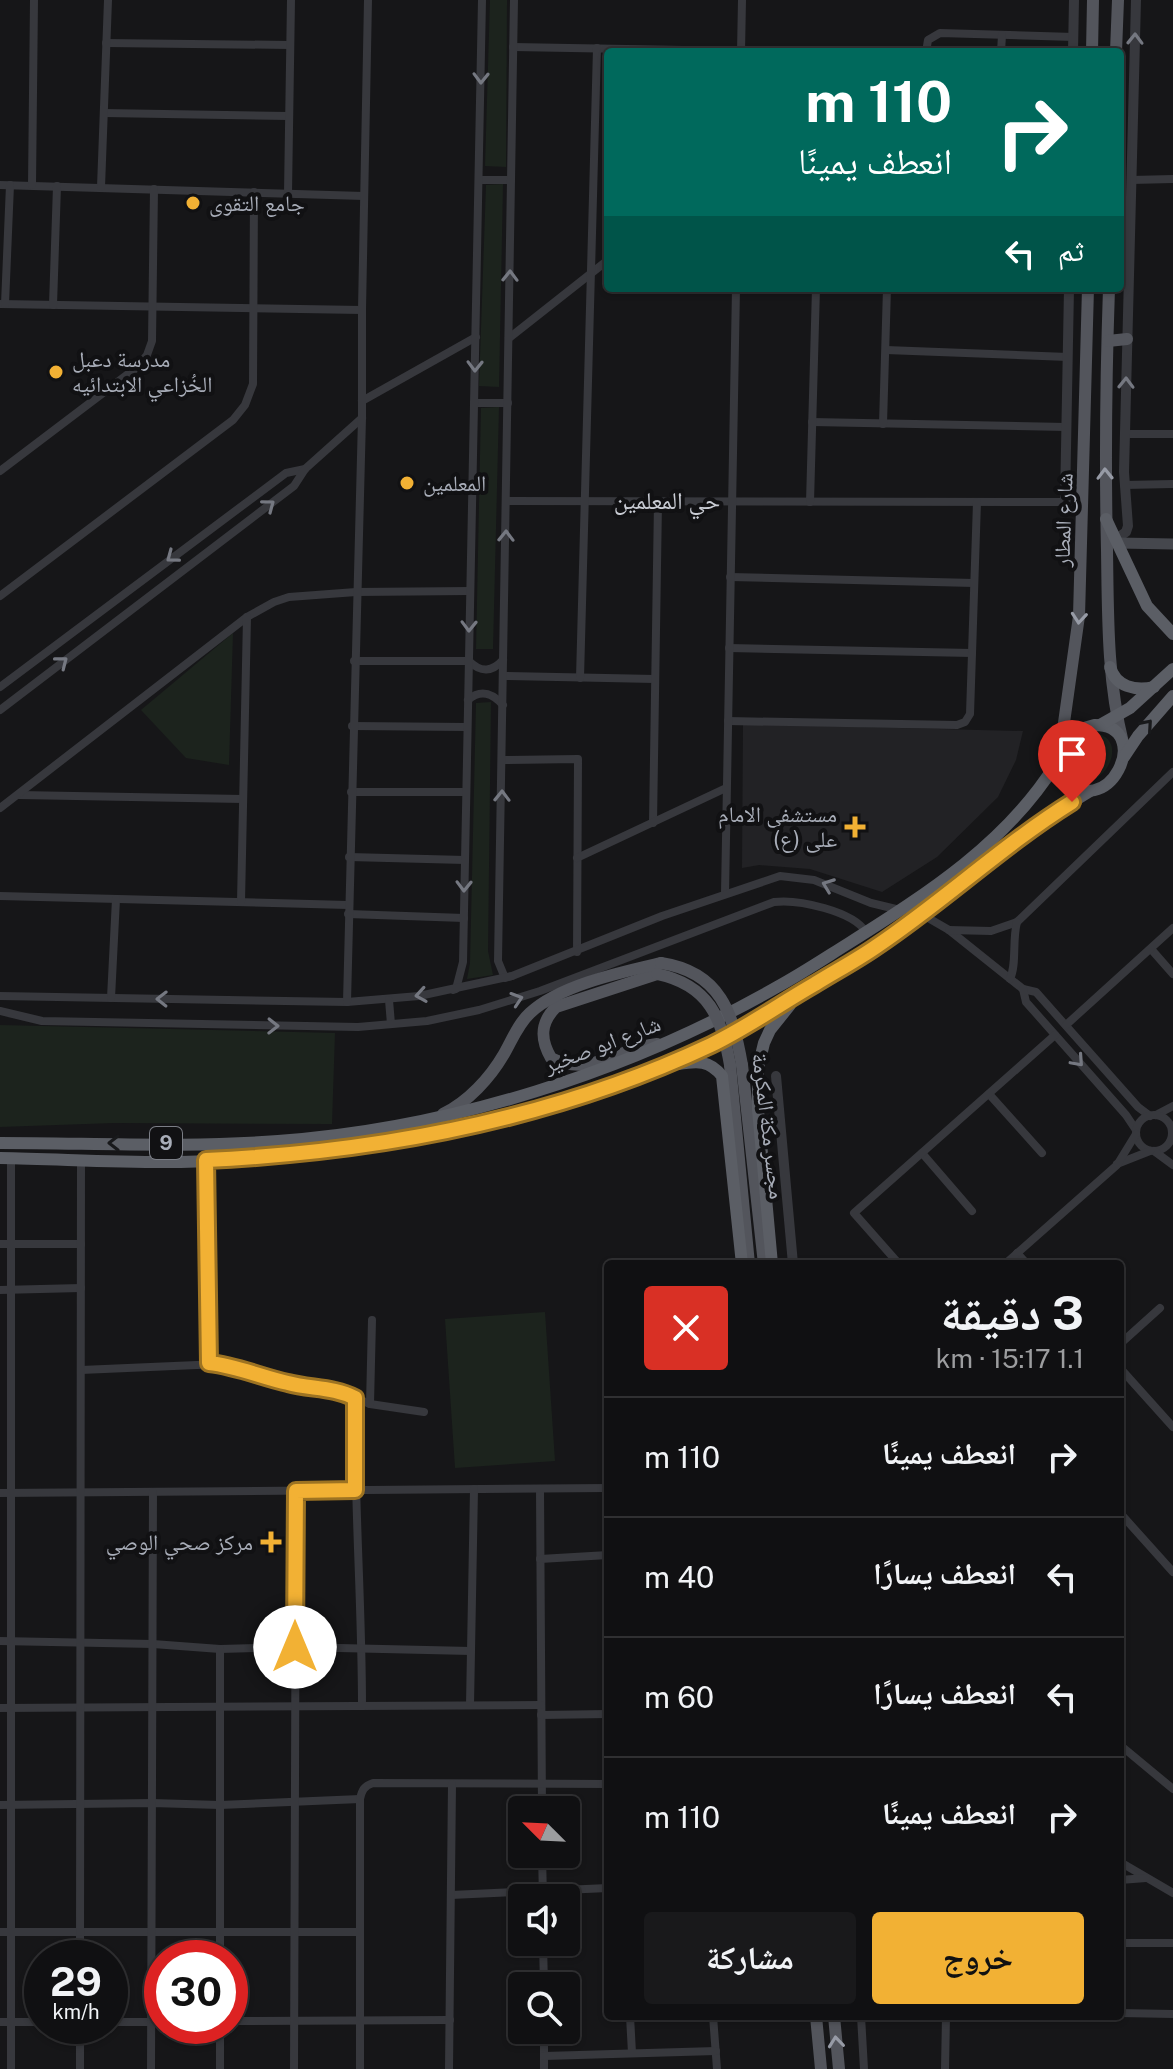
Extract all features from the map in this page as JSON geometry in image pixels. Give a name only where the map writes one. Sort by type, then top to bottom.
[{"type":"highway","points":[[1106,519],[1147,606],[1173,634]]},
{"type":"highway","points":[[1110,667],[1116,679],[1130,688],[1154,687]]},
{"type":"highway","name":"9","points":[[901,910],[931,890],[1004,830],[1028,805],[1066,740],[1076,730],[1117,717],[1173,669]]},
{"type":"highway","name":"9","points":[[6,1158],[150,1162],[286,1156],[405,1138],[516,1114],[644,1072],[725,1038],[851,963],[923,915],[1041,822],[1114,777],[1124,751],[1173,696]]},
{"type":"highway","points":[[1099,725],[1113,730],[1124,751]]},
{"type":"highway","points":[[1058,757],[1060,775],[1069,785],[1077,790],[1090,791]]},
{"type":"highway","name":"شارع ابو صخير","points":[[186,1144],[332,1136],[438,1117],[560,1084],[722,1016],[778,987],[901,910]]},
{"type":"highway","points":[[772,1260],[758,1110],[758,1068],[764,1043],[778,1018],[814,984]]},
{"type":"highway","points":[[644,1072],[674,1064],[704,1061],[714,1066],[722,1076],[742,1260]]},
{"type":"highway","name":"9","points":[[0,1143],[186,1144]]},
{"type":"highway","points":[[150,1143],[154,1152],[150,1162]]},
{"type":"highway","points":[[186,1144],[182,1153],[186,1161]]},
{"type":"main road","points":[[1092,48],[1093,0]]},
{"type":"main road","points":[[1116,48],[1118,0]]},
{"type":"main road","name":"شارع المطار","points":[[1058,757],[1079,616],[1088,292]]},
{"type":"main road","name":"شارع المطار","points":[[1109,292],[1106,519],[1110,667],[1124,751]]},
{"type":"main road","points":[[1108,341],[1127,339]]},
{"type":"main road","points":[[1117,541],[1173,544]]},
{"type":"main road","points":[[659,968],[556,1007],[548,1015],[542,1037],[551,1058],[578,1067],[633,1048],[661,1043]]},
{"type":"main road","points":[[438,1117],[455,1109],[486,1079],[519,1026],[538,1006],[582,985],[659,968]]},
{"type":"main road","name":"مجسر مكة المكرمة","points":[[659,968],[692,988],[711,1005],[736,1065],[764,1260]]},
{"type":"main road","name":"مجسر مكة المكرمة","points":[[736,1065],[749,1260]]},
{"type":"main road","points":[[816,2020],[821,2069]]},
{"type":"main road","points":[[834,2020],[839,2069]]},
{"type":"street","points":[[32,185],[34,0]]},
{"type":"street","points":[[101,187],[108,0]]},
{"type":"street","points":[[288,193],[291,0]]},
{"type":"street","points":[[347,1002],[362,418],[368,0]]},
{"type":"street","points":[[453,990],[461,972],[464,918],[482,0]]},
{"type":"street","points":[[514,0],[498,961],[505,978],[662,916],[770,878],[792,876],[814,880],[871,903],[901,910]]},
{"type":"street","points":[[741,48],[742,0]]},
{"type":"street","points":[[1073,48],[1074,0]]},
{"type":"street","points":[[1117,541],[1128,526],[1124,485],[1136,0]]},
{"type":"street","points":[[927,48],[928,40],[935,34],[1074,37]]},
{"type":"street","points":[[1001,48],[1002,35]]},
{"type":"street","points":[[106,43],[290,45]]},
{"type":"street","points":[[513,47],[604,48]]},
{"type":"street","points":[[580,678],[597,48]]},
{"type":"street","points":[[104,113],[288,116]]},
{"type":"street","points":[[1131,180],[1173,179]]},
{"type":"street","points":[[479,180],[511,180]]},
{"type":"street","points":[[362,310],[3,304],[5,185],[364,196]]},
{"type":"street","points":[[53,305],[57,186]]},
{"type":"street","points":[[0,471],[136,368],[147,355],[152,341],[154,307],[154,189]]},
{"type":"street","points":[[0,596],[233,420],[245,405],[253,384],[254,192]]},
{"type":"street","points":[[509,338],[604,263]]},
{"type":"street","points":[[725,894],[736,292]]},
{"type":"street","points":[[810,502],[816,292]]},
{"type":"street","points":[[883,424],[887,292]]},
{"type":"street","points":[[1065,502],[1069,292]]},
{"type":"street","points":[[362,401],[476,337]]},
{"type":"street","points":[[886,350],[1068,357]]},
{"type":"street","points":[[474,403],[508,403]]},
{"type":"street","points":[[0,710],[294,486],[305,469],[362,418]]},
{"type":"street","points":[[812,422],[1066,427]]},
{"type":"street","points":[[1125,434],[1173,434]]},
{"type":"street","points":[[0,687],[286,473],[305,469]]},
{"type":"street","points":[[1124,485],[1173,484]]},
{"type":"street","points":[[506,501],[1084,502]]},
{"type":"street","points":[[653,823],[658,502]]},
{"type":"street","points":[[728,721],[961,724],[970,714],[977,502]]},
{"type":"street","points":[[730,577],[974,583]]},
{"type":"street","points":[[0,794],[3,805],[247,617],[289,597],[356,592],[470,591]]},
{"type":"street","points":[[113,600],[123,614]]},
{"type":"street","points":[[241,902],[247,617]]},
{"type":"street","points":[[729,648],[972,653]]},
{"type":"street","points":[[354,661],[469,661],[487,670],[493,669],[504,659]]},
{"type":"street","points":[[504,676],[655,679]]},
{"type":"street","points":[[468,700],[479,693],[486,693],[503,706]]},
{"type":"street","points":[[352,726],[467,727]]},
{"type":"street","points":[[503,760],[578,759],[577,952]]},
{"type":"street","points":[[949,930],[991,931],[1017,922],[1173,772]]},
{"type":"street","points":[[577,858],[726,788]]},
{"type":"street","points":[[351,792],[466,792]]},
{"type":"street","points":[[18,795],[243,799]]},
{"type":"street","points":[[349,857],[465,860]]},
{"type":"street","points":[[0,896],[241,902],[464,918]]},
{"type":"street","points":[[111,998],[116,899]]},
{"type":"street","points":[[0,1011],[42,1021],[358,1027],[427,1021],[510,1001],[774,902],[811,904],[856,921],[866,932]]},
{"type":"street","points":[[923,915],[949,930],[1023,989],[1036,992],[1138,1107],[1165,1119],[1172,1134],[1165,1146],[1117,1165]]},
{"type":"street","points":[[1010,979],[1014,967],[1012,945],[1017,922]]},
{"type":"street","points":[[1066,1025],[1173,928]]},
{"type":"street","points":[[1151,949],[1173,974]]},
{"type":"street","points":[[0,996],[347,1002],[389,1000],[453,990],[512,976]]},
{"type":"street","points":[[1023,989],[1026,1002],[1126,1115],[1139,1143],[1173,1165]]},
{"type":"street","points":[[389,1000],[391,1024]]},
{"type":"street","points":[[895,1260],[854,1213],[1055,1035]]},
{"type":"street","points":[[776,1076],[793,1260]]},
{"type":"street","points":[[989,1094],[1042,1153]]},
{"type":"street","points":[[1009,1260],[1117,1165],[1142,1119],[1173,1106]]},
{"type":"street","points":[[922,1153],[972,1211]]},
{"type":"street","points":[[6,1158],[11,1244],[11,2069]]},
{"type":"street","points":[[80,1940],[81,1160]]},
{"type":"street","points":[[206,1160],[209,1363]]},
{"type":"street","points":[[0,1244],[81,1244]]},
{"type":"street","points":[[1017,1253],[1023,1260]]},
{"type":"street","points":[[0,1290],[81,1288]]},
{"type":"street","points":[[1124,1340],[1160,1308]]},
{"type":"street","points":[[370,1404],[372,1320]]},
{"type":"street","points":[[81,1370],[209,1363],[248,1370],[297,1385],[338,1391],[370,1404],[424,1412]]},
{"type":"street","points":[[1124,1372],[1173,1427]]},
{"type":"street","points":[[355,1398],[362,1706]]},
{"type":"street","points":[[0,1493],[604,1488]]},
{"type":"street","points":[[470,1705],[474,1489]]},
{"type":"street","points":[[540,1489],[542,1796]]},
{"type":"street","points":[[294,2069],[296,1491]]},
{"type":"street","points":[[152,1940],[153,1492]]},
{"type":"street","points":[[1124,1517],[1173,1572]]},
{"type":"street","points":[[540,1559],[604,1555]]},
{"type":"street","points":[[0,1641],[153,1644],[220,1649],[295,1647],[471,1651]]},
{"type":"street","points":[[220,1649],[220,1940]]},
{"type":"street","points":[[0,1708],[470,1705],[604,1714]]},
{"type":"street","points":[[1124,1748],[1173,1789]]},
{"type":"street","points":[[360,2069],[362,1791],[373,1783],[604,1784]]},
{"type":"street","points":[[449,2069],[452,1784]]},
{"type":"street","points":[[0,1805],[220,1805],[360,1799]]},
{"type":"street","points":[[1124,1864],[1173,1893]]},
{"type":"street","points":[[1124,1880],[1146,1878]]},
{"type":"street","points":[[580,1891],[604,1888]]},
{"type":"street","points":[[451,1895],[508,1894]]},
{"type":"street","points":[[0,1932],[360,1932]]},
{"type":"street","points":[[1124,1943],[1173,1943]]},
{"type":"street","points":[[1124,2013],[1173,2014]]},
{"type":"street","points":[[248,2021],[450,2020]]},
{"type":"street","points":[[630,2020],[632,2053]]},
{"type":"street","points":[[713,2020],[717,2069]]},
{"type":"street","points":[[861,2020],[864,2069]]},
{"type":"street","points":[[945,2069],[946,2020]]},
{"type":"street","points":[[0,2022],[24,2022]]},
{"type":"street","points":[[80,2044],[80,2069]]},
{"type":"street","points":[[151,2069],[152,2044]]},
{"type":"street","points":[[220,2044],[220,2069]]},
{"type":"street","points":[[544,2044],[544,2069]]},
{"type":"street","points":[[544,2056],[716,2051]]},
{"type":"shaded area","points":[[490,0],[507,0],[506,167],[485,166]]},
{"type":"shaded area","points":[[503,184],[499,387],[479,386],[486,185]]},
{"type":"shaded area","points":[[499,407],[493,649],[476,649],[481,408]]},
{"type":"shaded area","points":[[233,633],[229,765],[186,758],[141,710]]},
{"type":"shaded area","points":[[491,702],[488,951],[493,975],[467,979],[470,963],[476,703]]},
{"type":"shaded area","name":"مستشفی الامام علی (ع)","points":[[743,724],[1023,731],[1016,760],[998,797],[937,857],[882,892],[810,869],[759,865],[742,868]]},
{"type":"shaded area","points":[[1093,733],[1105,737],[1111,745],[1112,755],[1102,774],[1093,780],[1082,781],[1071,775],[1069,755],[1080,739]]},
{"type":"shaded area","points":[[0,1025],[335,1033],[332,1124],[114,1123],[0,1127]]},
{"type":"shaded area","points":[[545,1312],[555,1461],[455,1468],[445,1319]]},
{"type":"place","name":"جامع التقوى","points":[[193,203]]},
{"type":"place","name":"مدرسة دعبل الخُزاعي الابتدائيه","points":[[56,372]]},
{"type":"place","name":"المعلمين","points":[[407,483]]},
{"type":"place","name":"مستشفی الامام علی (ع)","points":[[855,827]]},
{"type":"place","name":"مركز صحي الوصي","points":[[271,1542]]},
{"type":"district","name":"حي المعلمين","points":[[667,500]]},
{"type":"route","points":[[295,1647],[296,1491],[355,1490],[355,1398],[338,1391],[297,1385],[248,1370],[209,1363],[206,1160],[327,1151],[477,1123],[554,1104],[687,1055],[749,1025],[877,946],[1072,802]]}]
